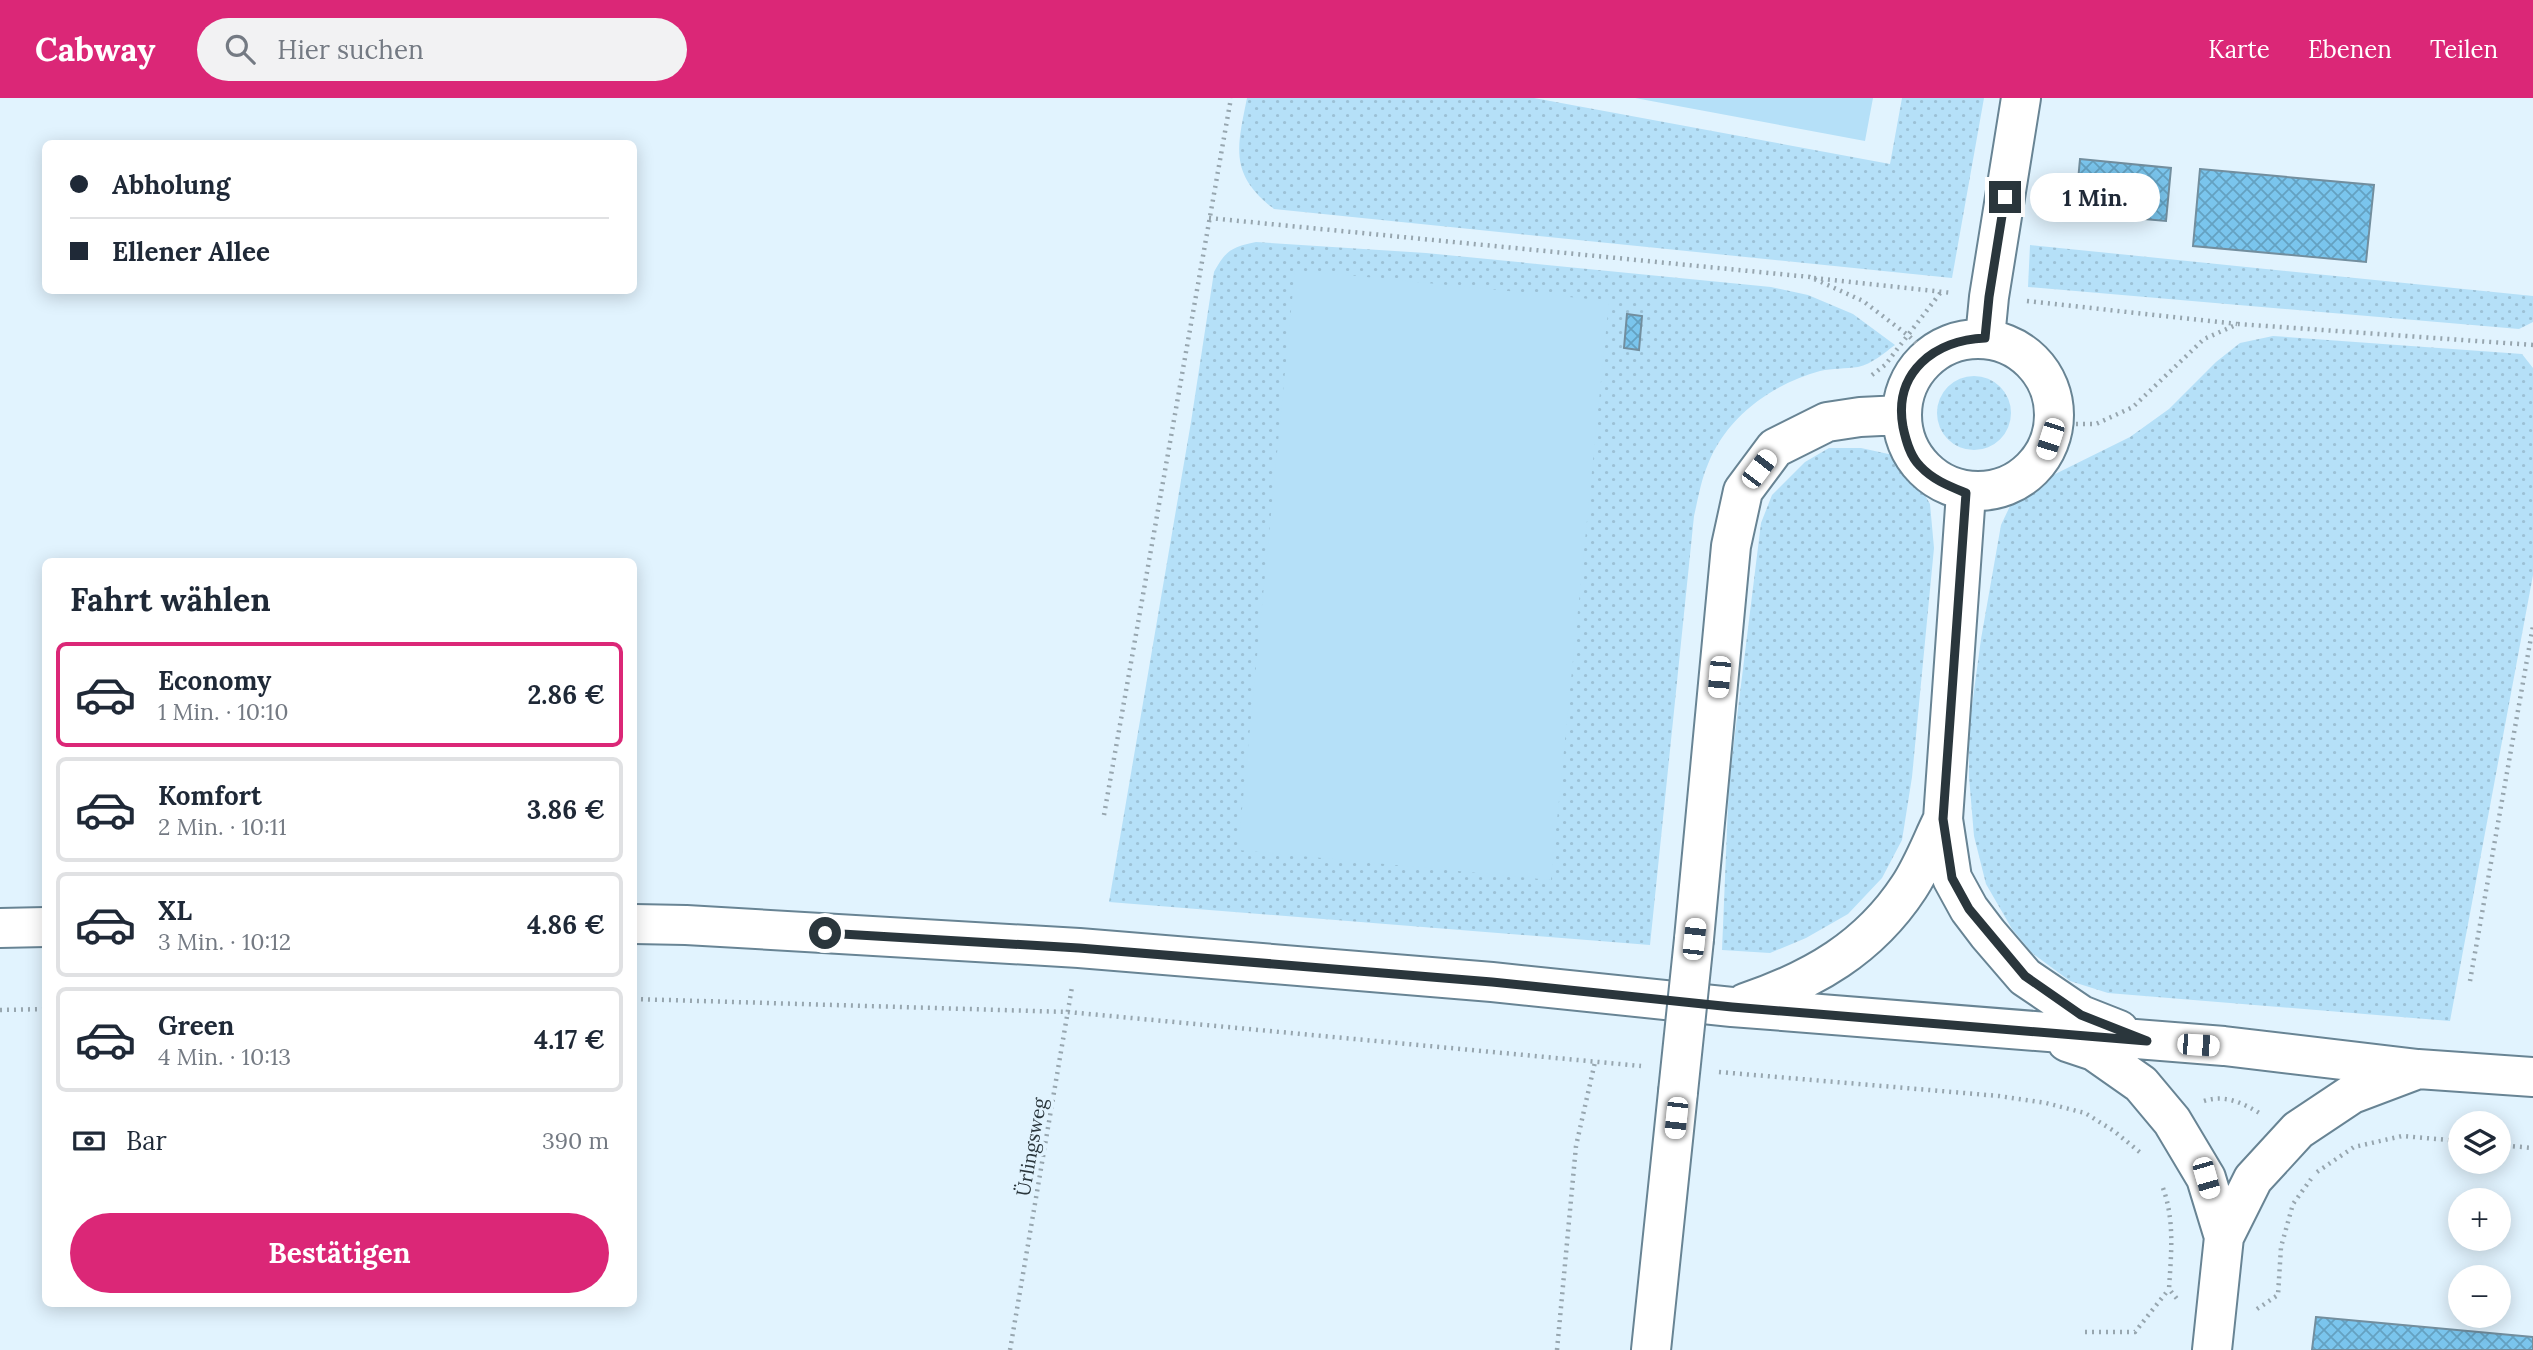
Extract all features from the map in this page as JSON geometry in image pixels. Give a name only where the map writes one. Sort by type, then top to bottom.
[{"type":"main road","points":[[1985,338],[1989,297],[2021,98]]},
{"type":"main road","points":[[1985,338],[2014,347],[2038,366],[2052,394],[2055,424],[2045,454],[2024,477],[1996,490],[1966,493],[1940,482],[1919,465],[1906,442],[1901,415],[1904,393],[1913,372],[1929,356],[1955,342],[1985,338]]},
{"type":"main road","points":[[1651,1350],[1692,1082],[1694,939],[1731,546],[1743,491],[1775,447],[1827,422],[1901,415]]},
{"type":"main road","points":[[1966,493],[1943,819],[1952,878],[1969,909],[2025,976],[2081,1015],[2147,1041]]},
{"type":"main road","points":[[1732,1007],[1789,988],[1836,961],[1883,923],[1910,885],[1943,819]]},
{"type":"main road","points":[[637,925],[686,925],[1079,948],[1492,982],[1732,1007],[2224,1046],[2418,1069],[2533,1077]]},
{"type":"main road","points":[[0,928],[42,928]]},
{"type":"main road","points":[[2039,1032],[2094,1051],[2141,1084],[2172,1121],[2206,1178],[2224,1237]]},
{"type":"main road","points":[[2212,1350],[2224,1237],[2253,1179],[2284,1142],[2352,1094],[2418,1069]]},
{"type":"path","points":[[1104,815],[1231,98]]},
{"type":"path","points":[[1209,218],[1810,277],[1863,301],[1909,336],[1929,356]]},
{"type":"path","points":[[2055,424],[2096,424],[2133,407],[2204,339],[2238,324],[2533,345]]},
{"type":"path","points":[[2470,981],[2533,626]]},
{"type":"path","name":"Ürlingsweg","points":[[1010,1350],[1079,948]]},
{"type":"path","points":[[637,999],[1068,1012],[1650,1067]]},
{"type":"path","points":[[0,1010],[42,1009]]},
{"type":"path","points":[[1558,1350],[1576,1146],[1595,1062]]},
{"type":"path","points":[[1692,1082],[1999,1096],[2046,1103],[2085,1113],[2138,1149],[2192,1105],[2209,1099],[2225,1098],[2243,1103],[2262,1115],[2314,1174],[2354,1147],[2402,1136],[2448,1140]]},
{"type":"path","points":[[2511,1145],[2533,1147]]},
{"type":"path","points":[[2085,1332],[2135,1332],[2169,1289]]},
{"type":"shaded area","points":[[1247,98],[1534,98],[1890,164],[1902,98],[1984,98],[1952,278],[1274,209],[1249,184],[1243,172],[1239,146]]},
{"type":"shaded area","points":[[1635,98],[1873,98],[1865,141]]},
{"type":"shaded area","points":[[1256,242],[1426,253],[1771,287],[1808,295],[1853,314],[1895,345],[1863,366],[1820,371],[1769,393],[1739,417],[1716,447],[1708,464],[1694,516],[1650,945],[1109,902],[1214,272],[1230,251]]},
{"type":"shaded area","points":[[2030,245],[2533,296],[2533,322],[2519,329],[2028,287]]},
{"type":"shaded area","points":[[1295,270],[1609,301],[1551,880],[1238,850]]},
{"type":"shaded area","points":[[2273,336],[2522,354],[2533,368],[2533,575],[2450,1021],[2108,993],[2070,981],[2032,953],[2012,929],[1986,884],[1974,836],[1969,777],[1969,728],[2001,525],[2011,504],[2029,487],[2130,437],[2169,409],[2216,362],[2240,343]]},
{"type":"shaded area","points":[[1974,376],[1988,379],[2000,387],[2008,399],[2011,413],[2008,427],[2000,439],[1988,447],[1974,450],[1960,447],[1948,439],[1940,427],[1937,413],[1940,399],[1948,387],[1960,379]]},
{"type":"shaded area","points":[[1829,448],[1861,448],[1893,455],[1915,478],[1930,504],[1934,548],[1912,777],[1902,840],[1882,878],[1848,914],[1806,938],[1770,953],[1722,950],[1729,782],[1761,523],[1772,495],[1805,462]]},
{"type":"building","points":[[2080,159],[2171,168],[2166,221],[2075,213]]},
{"type":"building","points":[[2200,169],[2374,185],[2366,262],[2193,246]]},
{"type":"building","points":[[1627,314],[1642,316],[1639,350],[1624,348]]},
{"type":"building","points":[[2316,1317],[2533,1337],[2533,1350],[2312,1350]]},
{"type":"route","points":[[825,933],[1079,948],[1492,982],[1732,1007],[2147,1041],[2081,1015],[2025,976],[1969,909],[1952,878],[1943,819],[1966,493],[1940,482],[1919,465],[1906,442],[1901,415],[1904,393],[1913,372],[1929,356],[1946,345],[1965,339],[1985,338],[2005,197]]}]
